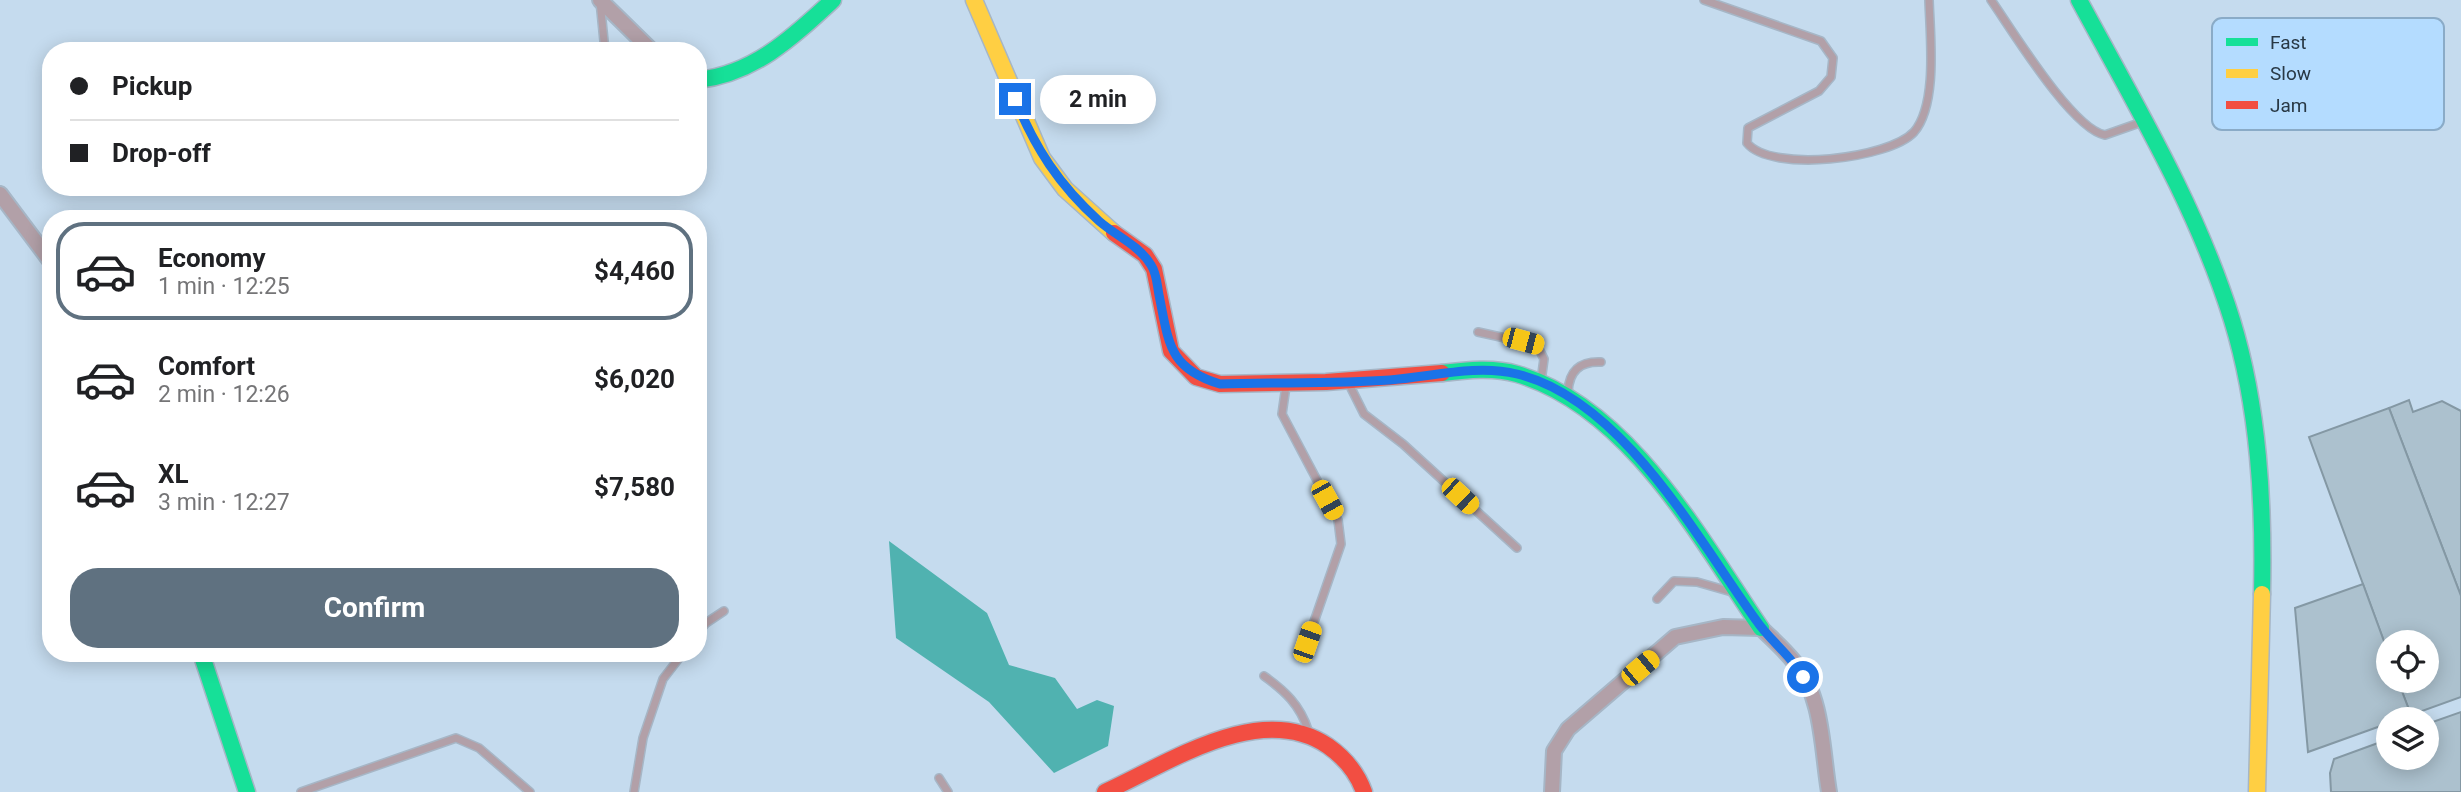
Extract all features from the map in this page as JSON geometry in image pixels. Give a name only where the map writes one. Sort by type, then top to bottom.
[{"type":"street","points":[[600,0],[643,42]]},
{"type":"street","points":[[707,80],[720,80],[780,48],[833,0]]},
{"type":"street","points":[[2079,0],[2199,232],[2235,332],[2251,403],[2261,487],[2257,792]]},
{"type":"street","points":[[971,3],[1042,158],[1065,189],[1102,224],[1145,254],[1154,269],[1171,351],[1196,377],[1220,384],[1347,381],[1389,380],[1491,370],[1541,382],[1568,396],[1613,431],[1646,465],[1761,628],[1796,664],[1811,689],[1829,792]]},
{"type":"street","points":[[0,194],[42,250]]},
{"type":"street","points":[[1552,792],[1554,751],[1568,729],[1675,637],[1723,627],[1761,628]]},
{"type":"street","points":[[204,662],[247,792]]},
{"type":"street","points":[[1105,792],[1236,734],[1289,729],[1309,734],[1343,756],[1359,776],[1364,792]]},
{"type":"lane","points":[[600,0],[604,42]]},
{"type":"lane","points":[[1704,0],[1821,41],[1833,58],[1831,77],[1819,91],[1748,128],[1747,143],[1753,150],[1798,159],[1879,152],[1914,131],[1925,112],[1929,87],[1929,0]]},
{"type":"lane","points":[[1991,0],[2068,108],[2085,126],[2105,135],[2142,121]]},
{"type":"lane","points":[[1478,332],[1537,345],[1544,359],[1541,382]]},
{"type":"lane","points":[[1568,396],[1569,379],[1578,366],[1588,361],[1601,362]]},
{"type":"lane","points":[[1347,381],[1364,414],[1403,444],[1517,548]]},
{"type":"lane","points":[[1287,382],[1282,414],[1338,520],[1341,544],[1307,642]]},
{"type":"lane","points":[[1657,599],[1674,581],[1697,582],[1736,593]]},
{"type":"lane","points":[[707,622],[724,611]]},
{"type":"lane","points":[[634,792],[643,738],[663,679],[676,662]]},
{"type":"lane","points":[[1264,676],[1285,691],[1303,712],[1309,734]]},
{"type":"lane","points":[[301,792],[456,738],[479,747],[530,792]]},
{"type":"lane","points":[[939,778],[948,792]]},
{"type":"shaded area","points":[[889,541],[987,613],[1009,665],[1055,678],[1077,709],[1097,700],[1114,706],[1108,746],[1054,773],[989,702],[896,638]]},
{"type":"building","points":[[2409,400],[2413,412],[2442,401],[2461,411],[2461,596],[2389,408]]},
{"type":"building","points":[[2389,408],[2461,596],[2461,697],[2433,707],[2408,707],[2403,693],[2439,693],[2439,630],[2380,630],[2309,437]]},
{"type":"building","points":[[2363,584],[2380,630],[2376,630],[2376,693],[2403,693],[2408,707],[2376,707],[2376,728],[2308,752],[2295,608]]},
{"type":"building","points":[[2461,712],[2461,792],[2331,792],[2330,773],[2334,759],[2376,744],[2376,770],[2439,770],[2439,720]]},
{"type":"traffic: fast","points":[[707,78],[737,70],[772,52],[833,0]]},
{"type":"traffic: fast","points":[[2079,0],[2183,197],[2218,278],[2232,320],[2248,387],[2258,456],[2262,594]]},
{"type":"traffic: fast","points":[[1442,373],[1489,370],[1517,374],[1557,391],[1594,415],[1627,445],[1658,479],[1761,628]]},
{"type":"traffic: fast","points":[[204,662],[247,792]]},
{"type":"traffic: slow","points":[[974,0],[1042,158],[1065,189],[1114,233]]},
{"type":"traffic: slow","points":[[2257,792],[2262,594]]},
{"type":"traffic: jam","points":[[1114,233],[1145,255],[1154,269],[1171,351],[1196,377],[1220,384],[1326,382],[1442,373]]},
{"type":"traffic: jam","points":[[1105,792],[1215,741],[1244,733],[1273,730],[1302,734],[1328,746],[1350,766],[1364,792]]},
{"type":"route","points":[[1015,99],[1042,158],[1065,189],[1102,224],[1145,254],[1154,269],[1171,351],[1196,377],[1220,384],[1389,380],[1491,370],[1517,374],[1541,382],[1568,396],[1595,416],[1622,439],[1646,465],[1761,628],[1796,664],[1803,677]]}]
